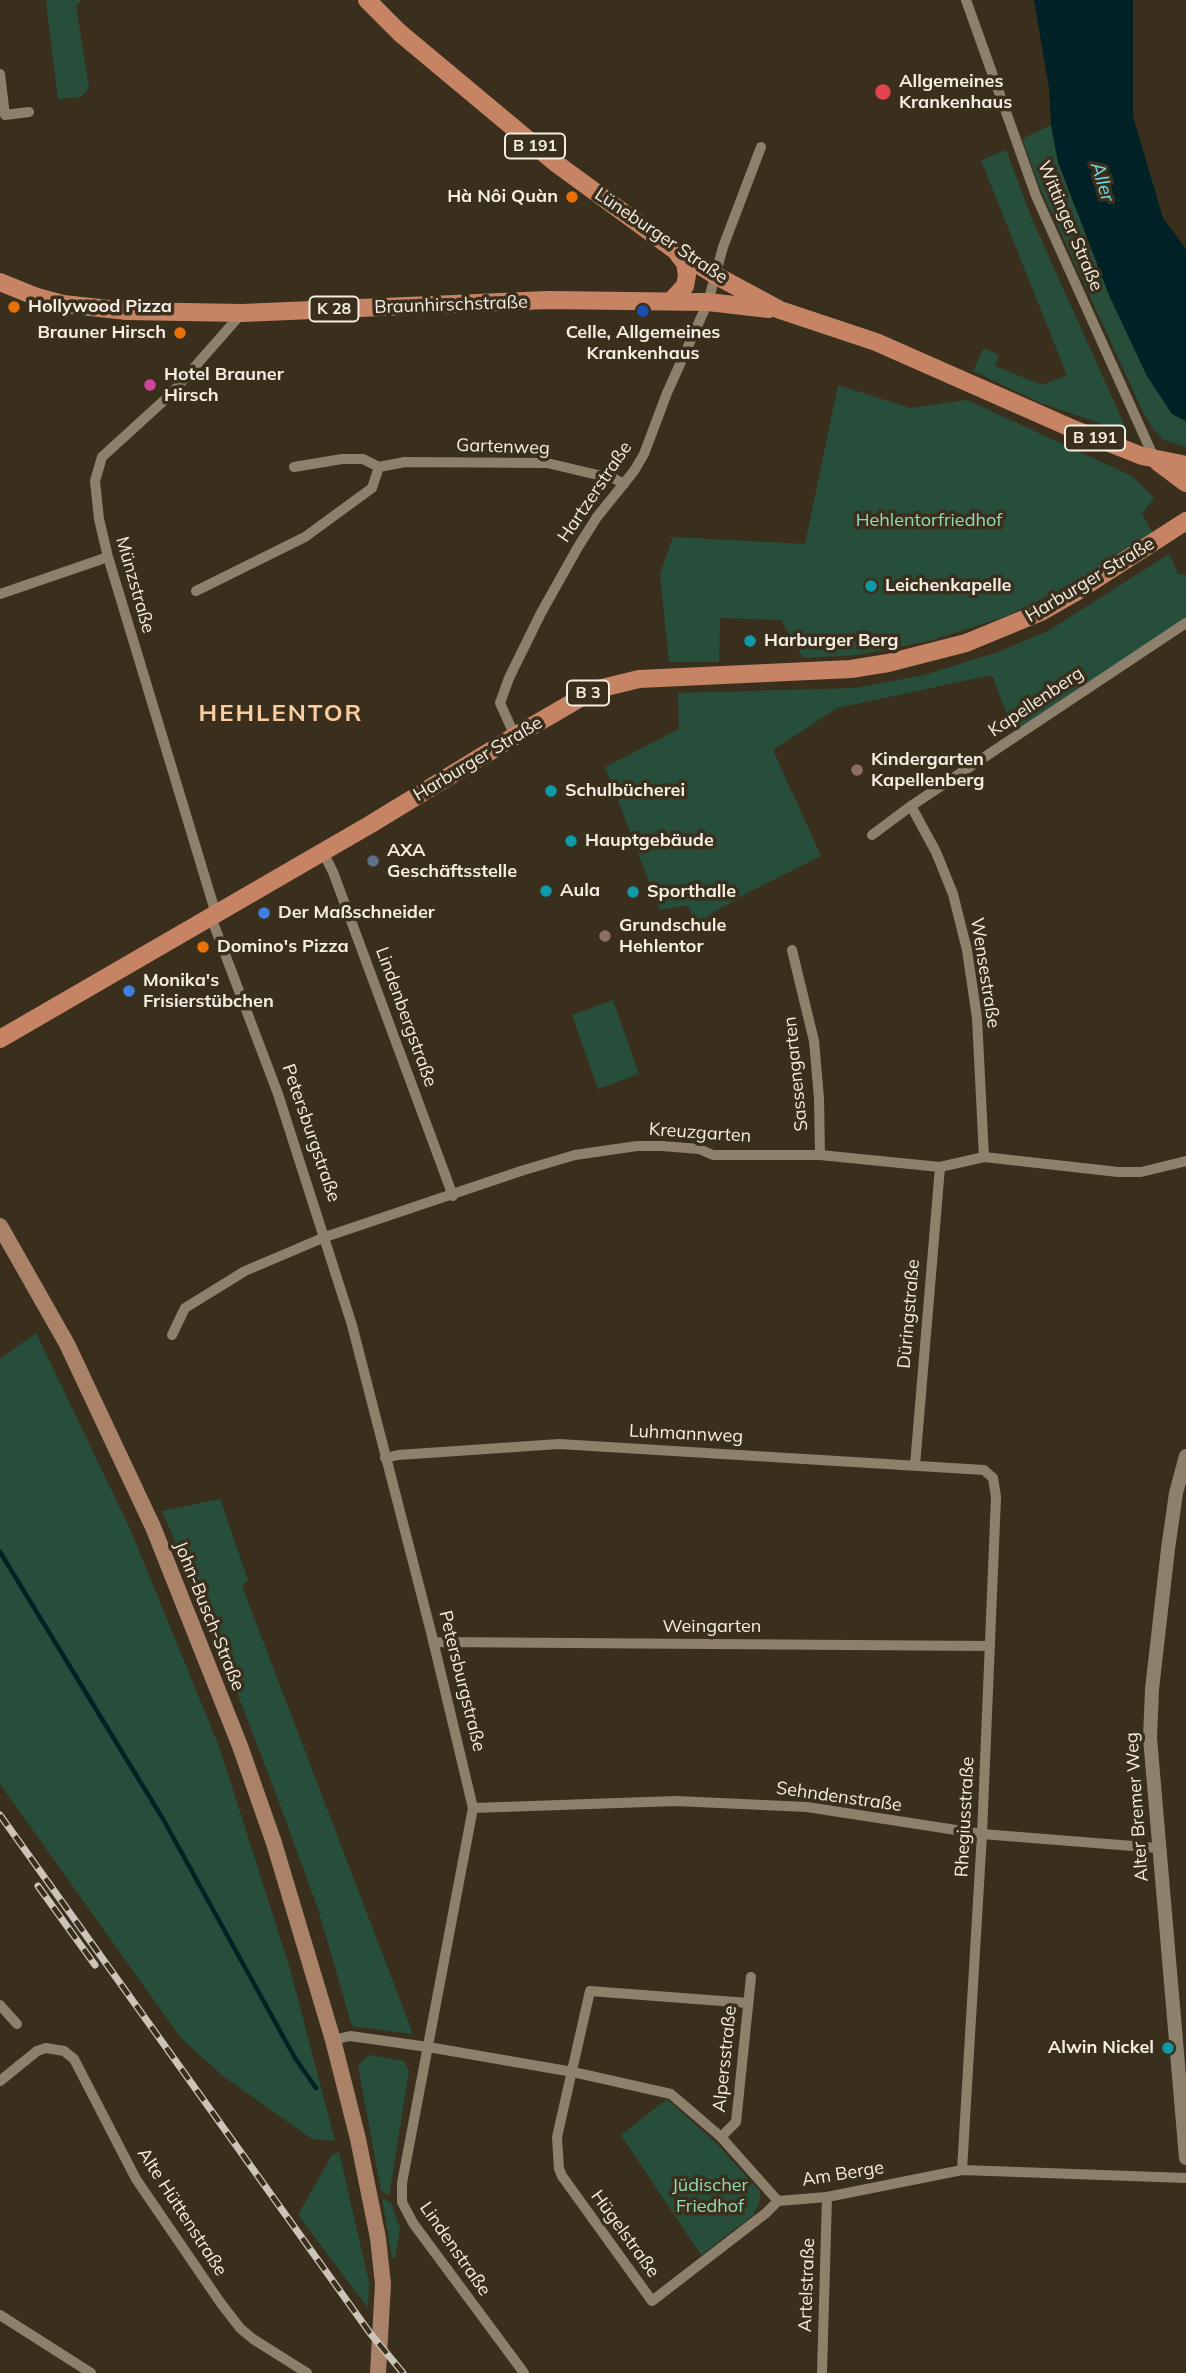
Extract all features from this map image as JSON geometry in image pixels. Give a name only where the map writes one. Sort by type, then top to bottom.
[{"type":"main road","name":"Lüneburger Straße","points":[[367,0],[400,33],[520,134],[676,251],[715,275],[780,310],[876,342],[1071,428],[1155,460],[1186,465]]},
{"type":"main road","points":[[671,301],[680,294],[687,275],[685,264],[676,251]]},
{"type":"main road","name":"Braunhirschstraße","points":[[0,282],[37,297],[95,309],[242,313],[548,300],[708,302],[780,310]]},
{"type":"main road","name":"Lüneburger Straße","points":[[1155,460],[1186,483]]},
{"type":"main road","name":"Harburger Straße","points":[[0,1039],[323,852],[594,690],[623,681],[851,669],[888,663],[966,643],[1041,612],[1186,521]]},
{"type":"main road","name":"John-Busch-Straße","points":[[0,1226],[67,1344],[153,1527],[240,1746],[270,1831],[333,2040]]},
{"type":"main road","points":[[333,2040],[358,2139],[377,2238],[383,2284],[378,2373]]},
{"type":"street","name":"Wittinger Straße","points":[[966,0],[1036,196],[1155,460]]},
{"type":"street","points":[[0,74],[5,115],[29,112]]},
{"type":"street","name":"Hartzerstraße","points":[[515,736],[500,703],[509,678],[578,547],[644,454],[667,393],[708,302],[728,234],[761,147]]},
{"type":"street","name":"Münzstraße","points":[[213,916],[108,557],[95,481],[102,457],[170,395],[242,313]]},
{"type":"street","name":"Gartenweg","points":[[294,467],[342,459],[363,459],[379,467],[405,462],[547,463],[615,479],[624,484]]},
{"type":"street","points":[[196,592],[305,537],[372,488],[379,467]]},
{"type":"street","points":[[0,594],[108,557]]},
{"type":"street","name":"Kapellenberg","points":[[872,835],[911,806],[1186,624]]},
{"type":"street","name":"Wensestraße","points":[[911,806],[936,852],[953,894],[967,950],[977,1018],[984,1157]]},
{"type":"street","name":"Lindenbergstraße","points":[[323,852],[333,872],[453,1196]]},
{"type":"street","name":"Petersburgstraße","points":[[213,916],[278,1094],[352,1325],[473,1808],[428,2047]]},
{"type":"street","name":"Sassengarten","points":[[792,950],[814,1041],[820,1155]]},
{"type":"street","name":"Kreuzgarten","points":[[172,1335],[185,1308],[245,1271],[326,1237],[575,1155],[637,1146],[699,1149],[713,1154],[820,1155],[940,1167],[984,1157],[1118,1172],[1142,1172],[1186,1161]]},
{"type":"street","name":"Düringstraße","points":[[915,1465],[940,1167]]},
{"type":"street","name":"Luhmannweg","points":[[385,1458],[438,1451],[559,1444],[984,1470]]},
{"type":"street","name":"Alter Bremer Weg","points":[[1186,1456],[1176,1493],[1152,1689],[1150,1738],[1186,2158]]},
{"type":"street","name":"Rhegiusstraße","points":[[962,2170],[982,1834],[996,1497],[993,1478],[984,1470]]},
{"type":"street","name":"Weingarten","points":[[433,1642],[990,1646]]},
{"type":"street","name":"Sehndenstraße","points":[[473,1808],[676,1801],[807,1807],[982,1834],[1158,1848]]},
{"type":"street","name":"Alpersstraße","points":[[720,2137],[736,2122],[751,1977]]},
{"type":"street","points":[[573,2073],[590,1991],[748,2003]]},
{"type":"street","points":[[0,2005],[17,2024]]},
{"type":"street","points":[[333,2040],[350,2036],[428,2047],[671,2094],[720,2137],[778,2201]]},
{"type":"street","name":"Lindenstraße","points":[[428,2047],[402,2183],[402,2202],[413,2223],[524,2373]]},
{"type":"street","name":"Alte Hüttenstraße","points":[[0,2081],[37,2051],[54,2048],[64,2051],[74,2059],[136,2179],[240,2328],[307,2373]]},
{"type":"street","name":"Hügelstraße","points":[[573,2073],[557,2137],[559,2169],[652,2301],[778,2201]]},
{"type":"street","name":"Am Berge","points":[[778,2201],[827,2197],[962,2170],[1186,2178]]},
{"type":"street","name":"Artelstraße","points":[[822,2373],[827,2197]]},
{"type":"street","points":[[0,2315],[91,2373]]},
{"type":"green space","points":[[48,0],[82,0],[76,6],[89,88],[81,97],[58,99],[46,3]]},
{"type":"green space","points":[[1051,125],[1058,162],[1109,295],[1147,376],[1172,414],[1186,421],[1186,447],[1164,440],[1144,414],[1041,190],[1022,139]]},
{"type":"green space","points":[[1006,150],[1032,219],[1128,433],[1041,403],[973,371],[984,348],[999,355],[995,366],[1042,385],[1067,375],[981,160]]},
{"type":"green space","name":"Hehlentorfriedhof","points":[[838,385],[910,408],[967,400],[1132,476],[1154,498],[1142,514],[1153,534],[1070,585],[1007,616],[929,641],[858,655],[803,658],[781,620],[720,618],[719,662],[669,662],[660,574],[673,537],[805,544]]},
{"type":"green space","points":[[1169,554],[1178,574],[1186,575],[1186,629],[1017,740],[992,675],[837,708],[773,750],[821,856],[707,916],[701,927],[696,929],[688,905],[660,910],[605,767],[679,729],[678,693],[856,688],[924,675],[998,652],[1048,631]]},
{"type":"green space","points":[[613,1000],[639,1074],[598,1089],[572,1015]]},
{"type":"green space","points":[[36,1333],[131,1531],[220,1749],[290,1969],[335,2141],[312,2139],[223,2076],[181,2038],[0,1784],[0,1359]]},
{"type":"green space","points":[[220,1499],[248,1580],[242,1586],[413,2034],[352,2026],[318,1909],[276,1794],[214,1633],[162,1511]]},
{"type":"green space","points":[[369,2055],[404,2061],[409,2071],[389,2196],[381,2190],[358,2066]]},
{"type":"green space","name":"Jüdischer Friedhof","points":[[667,2099],[716,2143],[760,2191],[760,2201],[753,2215],[701,2255],[621,2135]]},
{"type":"green space","points":[[339,2152],[369,2282],[368,2308],[298,2215],[332,2155]]},
{"type":"green space","points":[[382,2197],[391,2203],[400,2228],[395,2258],[392,2258]]},
{"type":"water","name":"Aller","points":[[1034,0],[1133,0],[1133,116],[1163,218],[1186,249],[1186,421],[1172,414],[1147,376],[1109,295],[1058,162]]},
{"type":"waterway","points":[[0,1552],[163,1819],[295,2058],[316,2088]]},
{"type":"railway","points":[[0,1815],[370,2333],[403,2373]]},
{"type":"railway","points":[[38,1886],[95,1965]]},
{"type":"place","name":"Allgemeines Krankenhaus","points":[[883,92]]},
{"type":"place","name":"Hà Nôi Quàn","points":[[572,197]]},
{"type":"place","name":"Hollywood Pizza","points":[[14,307]]},
{"type":"place","name":"Celle, Allgemeines Krankenhaus","points":[[643,311]]},
{"type":"place","name":"Brauner Hirsch","points":[[180,333]]},
{"type":"place","name":"Hotel Brauner Hirsch","points":[[150,385]]},
{"type":"place","name":"Leichenkapelle","points":[[871,586]]},
{"type":"place","name":"Harburger Berg","points":[[750,641]]},
{"type":"place","name":"Kindergarten Kapellenberg","points":[[857,770]]},
{"type":"place","name":"Schulbücherei","points":[[551,791]]},
{"type":"place","name":"Hauptgebäude","points":[[571,841]]},
{"type":"place","name":"AXA Geschäftsstelle","points":[[373,861]]},
{"type":"place","name":"Aula","points":[[546,891]]},
{"type":"place","name":"Sporthalle","points":[[633,892]]},
{"type":"place","name":"Der Maßschneider","points":[[264,913]]},
{"type":"place","name":"Grundschule Hehlentor","points":[[605,936]]},
{"type":"place","name":"Domino's Pizza","points":[[203,947]]},
{"type":"place","name":"Monika's Frisierstübchen","points":[[129,991]]},
{"type":"place","name":"Alwin Nickel","points":[[1168,2048]]},
{"type":"district","name":"HEHLENTOR","points":[[281,714]]}]
